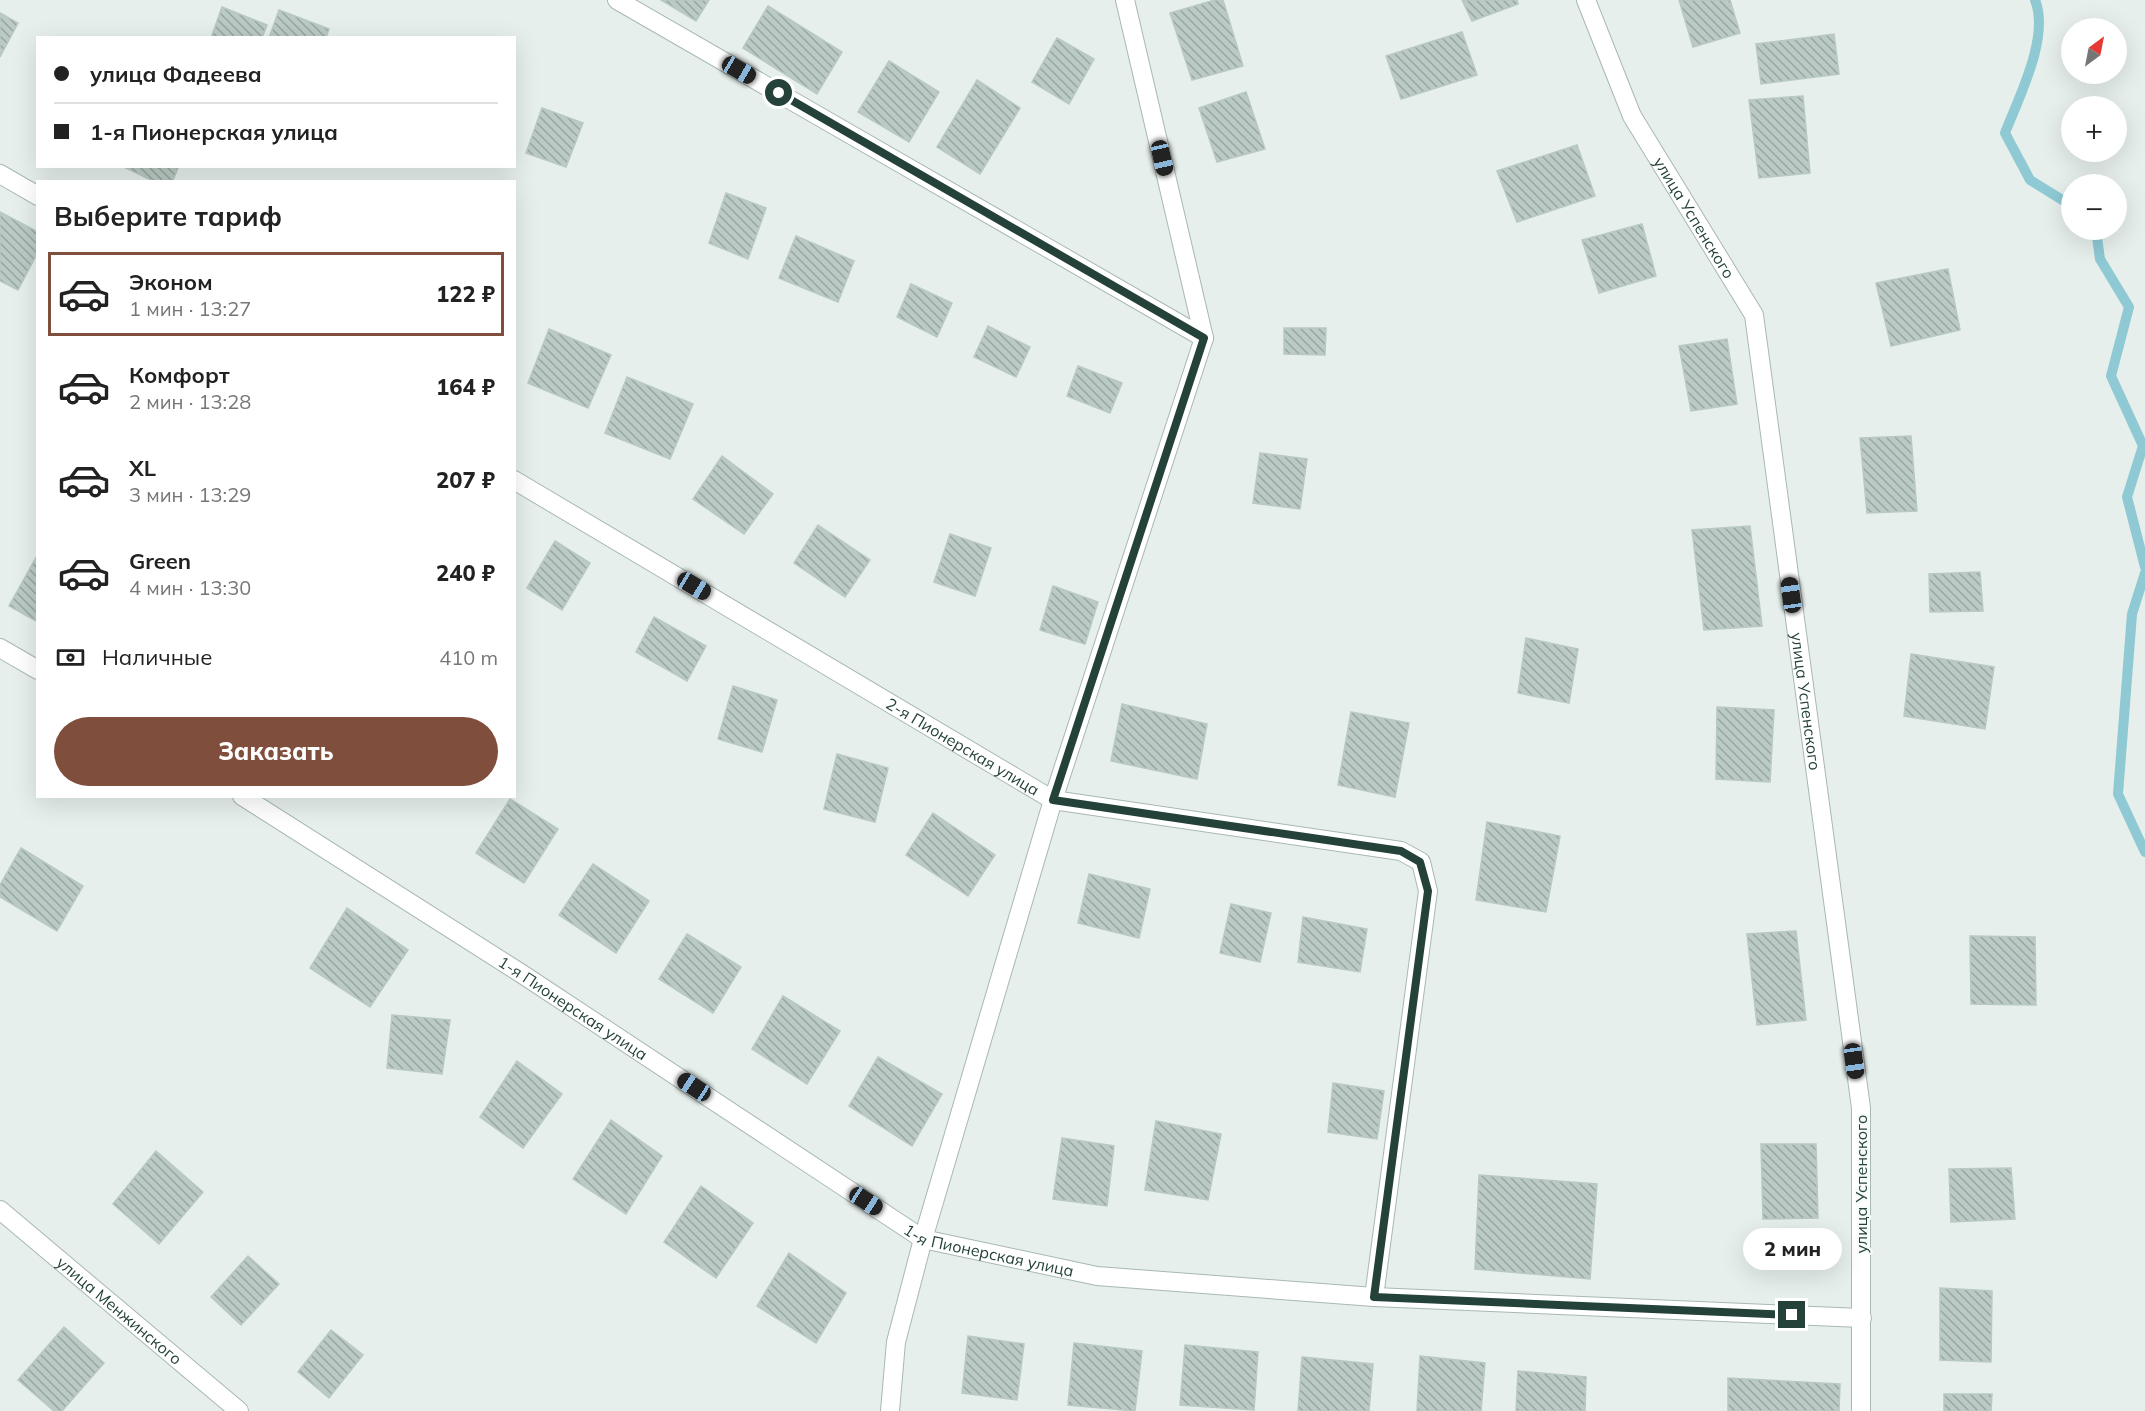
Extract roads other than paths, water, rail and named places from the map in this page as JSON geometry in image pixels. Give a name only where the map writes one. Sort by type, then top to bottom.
[{"type":"street","points":[[617,0],[1204,338]]},
{"type":"street","points":[[890,1411],[896,1342],[923,1239],[1053,800],[1204,338],[1125,0]]},
{"type":"street","name":"улица Успенского","points":[[1586,0],[1632,116],[1754,315],[1861,1108],[1861,1411]]},
{"type":"street","points":[[0,174],[36,195]]},
{"type":"street","name":"2-я Пионерская улица","points":[[516,481],[1053,800],[1401,851],[1420,862],[1428,891],[1374,1297]]},
{"type":"street","points":[[0,648],[36,669]]},
{"type":"street","name":"1-я Пионерская улица","points":[[245,798],[522,974],[923,1239],[1097,1276],[1374,1297],[1862,1318]]},
{"type":"street","name":"улица Менжинского","points":[[0,1210],[239,1411]]},
{"type":"waterway","points":[[2035,0],[2039,15],[2036,49],[2025,85],[2005,133],[2030,180],[2061,199]]},
{"type":"waterway","points":[[2097,240],[2100,259],[2129,307],[2111,376],[2143,446],[2127,497],[2145,567]]},
{"type":"waterway","points":[[2145,573],[2132,614],[2118,794],[2145,852]]}]
